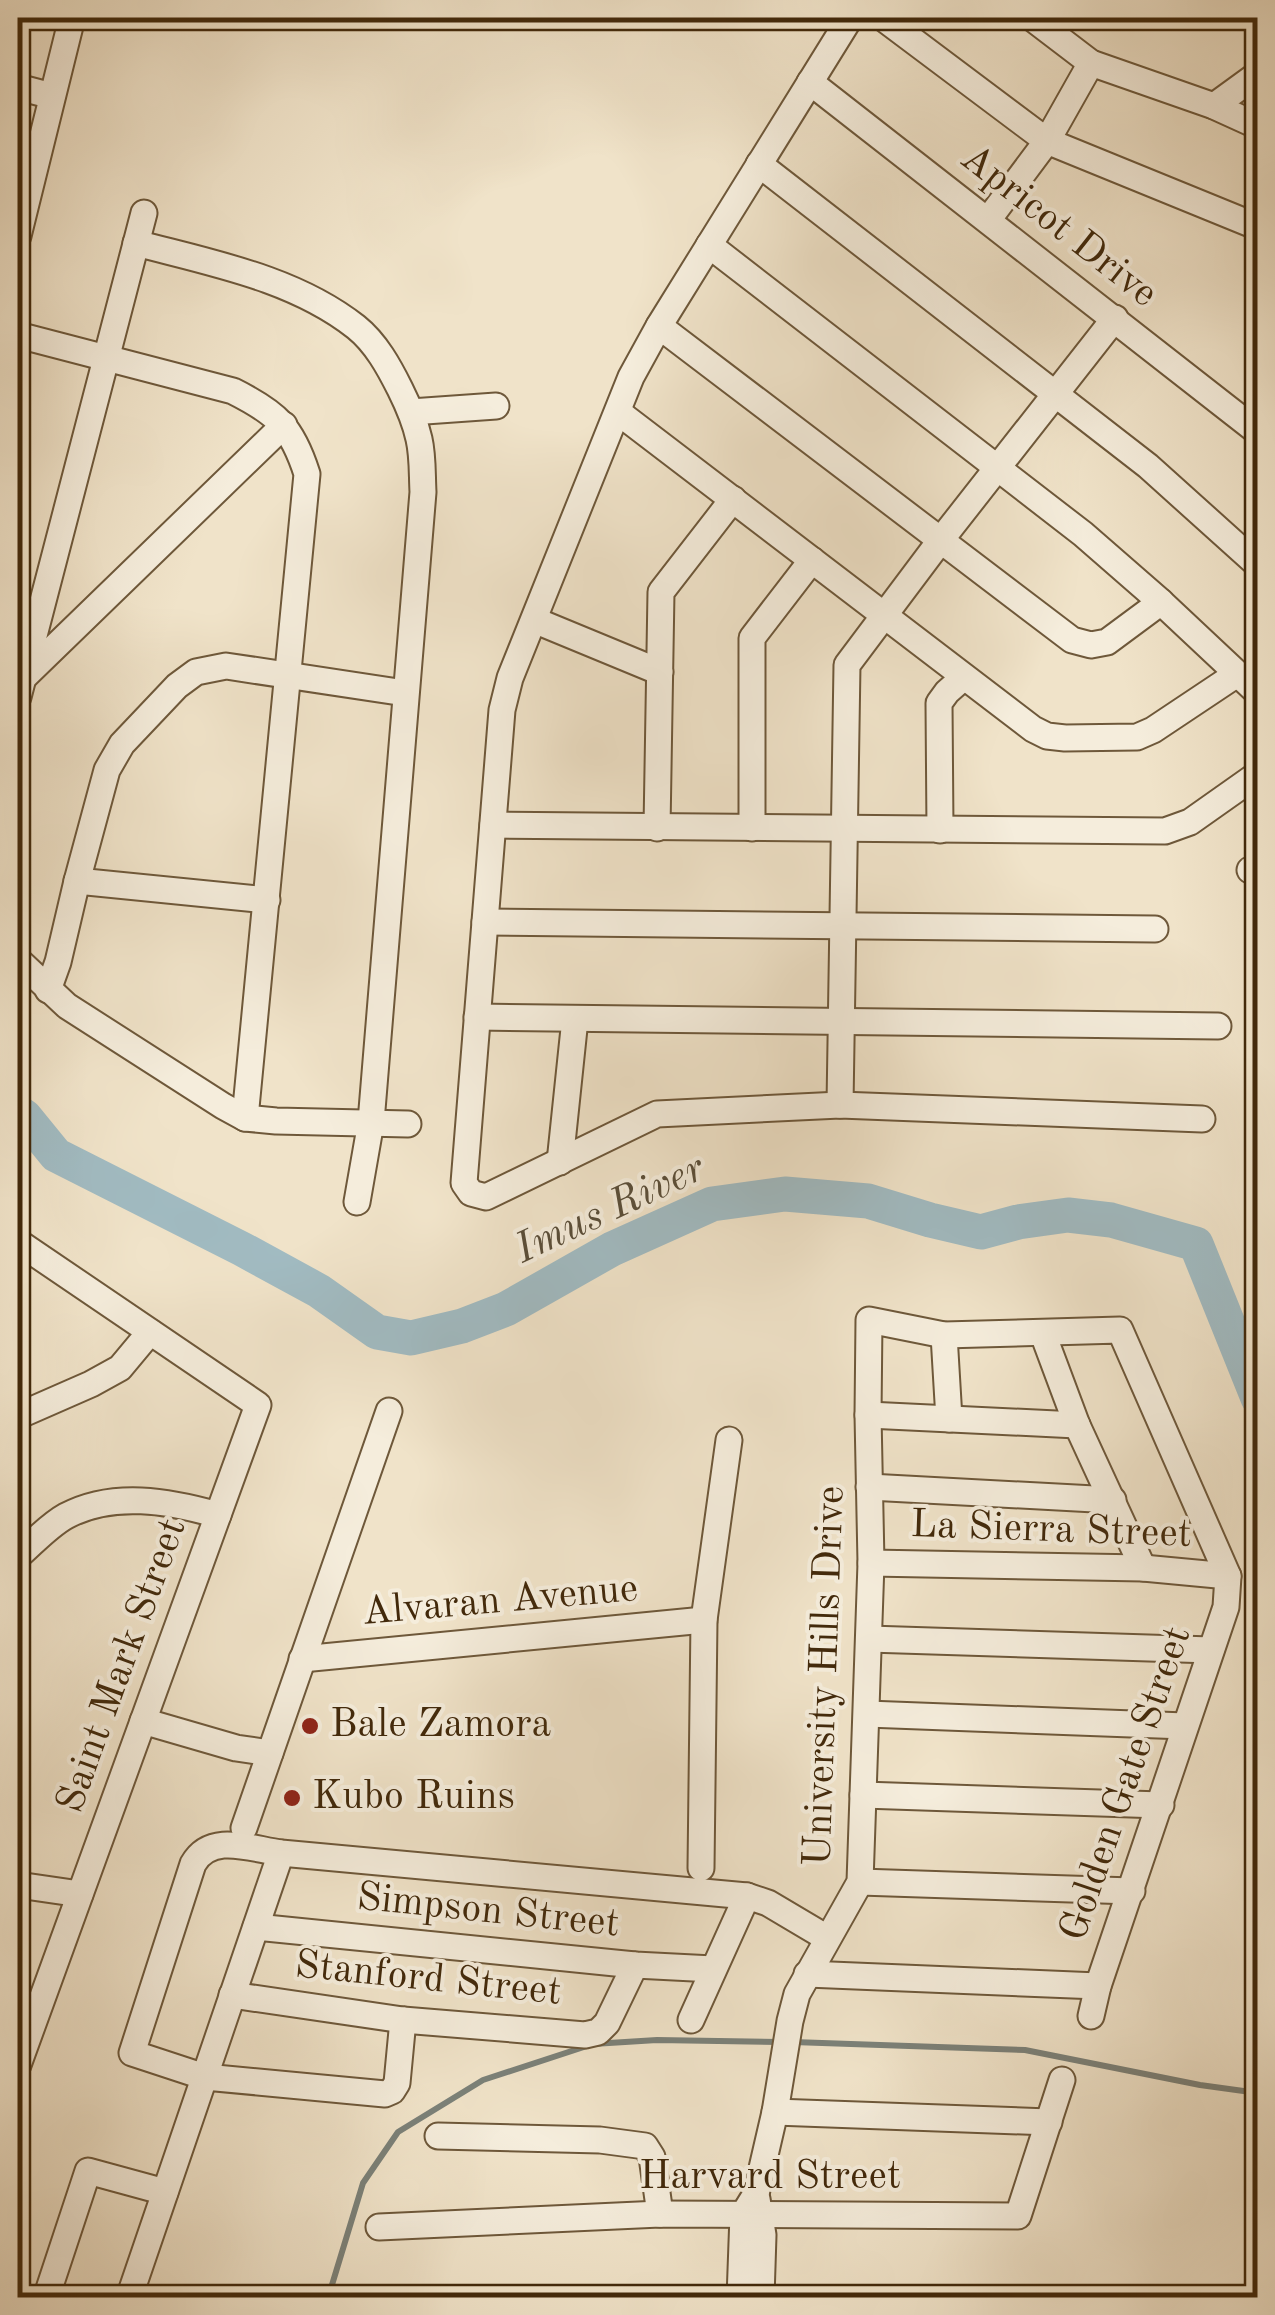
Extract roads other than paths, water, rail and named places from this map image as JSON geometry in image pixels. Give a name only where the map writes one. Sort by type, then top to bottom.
[{"type":"street","points":[[18,236],[72,18]]},
{"type":"street","points":[[850,18],[632,376],[510,678],[502,710],[464,1183],[471,1192],[486,1197],[657,1114],[840,1105],[1202,1119]]},
{"type":"street","points":[[883,18],[1048,141],[1258,227]]},
{"type":"street","points":[[1032,18],[1091,63],[1214,106],[1258,126]]},
{"type":"street","points":[[988,220],[1048,141],[1091,63]]},
{"type":"street","points":[[1214,106],[1258,74]]},
{"type":"street","name":"Apricot Drive","points":[[810,82],[1258,432]]},
{"type":"street","points":[[18,87],[52,96]]},
{"type":"street","points":[[759,164],[1148,466],[1258,565]]},
{"type":"street","points":[[20,688],[144,212]]},
{"type":"street","points":[[136,243],[279,284],[322,304],[360,329],[388,364],[412,412],[420,442],[423,492],[371,1122],[358,1202]]},
{"type":"street","points":[[710,245],[1083,534],[1258,693]]},
{"type":"street","points":[[840,1105],[848,665],[1114,318]]},
{"type":"street","points":[[660,326],[1072,640],[1091,645],[1107,642],[1161,602]]},
{"type":"street","points":[[18,335],[233,390],[262,405],[284,425],[307,474],[245,1118]]},
{"type":"street","points":[[412,412],[496,406]]},
{"type":"street","points":[[618,412],[1033,730],[1046,736],[1138,736],[1237,674]]},
{"type":"street","points":[[20,688],[284,425]]},
{"type":"street","points":[[657,828],[661,592],[733,500]]},
{"type":"street","points":[[752,828],[752,638],[812,560]]},
{"type":"street","points":[[534,620],[660,672]]},
{"type":"street","points":[[48,990],[107,770],[122,744],[177,686],[196,672],[226,666],[405,693]]},
{"type":"street","points":[[940,830],[939,703],[964,677]]},
{"type":"street","points":[[493,824],[1166,831],[1190,822],[1258,774]]},
{"type":"street","points":[[77,881],[266,900]]},
{"type":"street","points":[[485,922],[1156,929]]},
{"type":"street","points":[[18,960],[48,990],[98,1026],[245,1118],[408,1124]]},
{"type":"street","points":[[478,1017],[1218,1026]]},
{"type":"street","points":[[560,1162],[576,1018]]},
{"type":"street","points":[[18,1242],[150,1332],[120,1368],[18,1416]]},
{"type":"street","name":"University Hills Drive","points":[[740,2298],[753,2208],[790,2021],[807,1974],[860,1882],[870,1563],[870,1320],[944,1335]]},
{"type":"street","points":[[949,1419],[944,1335],[1120,1330],[1228,1576]]},
{"type":"street","name":"Saint Mark Street","points":[[18,2065],[258,1405],[150,1332]]},
{"type":"street","points":[[1043,1334],[1076,1425],[1143,1568]]},
{"type":"street","name":"Alvaran Avenue","points":[[244,1828],[390,1411]]},
{"type":"street","points":[[868,1415],[1076,1425]]},
{"type":"street","points":[[701,1868],[704,1620],[729,1440]]},
{"type":"street","points":[[869,1487],[1113,1500]]},
{"type":"street","points":[[18,1556],[65,1517],[108,1502],[186,1506],[218,1516]]},
{"type":"street","name":"La Sierra Street","points":[[870,1563],[1143,1568],[1228,1576]]},
{"type":"street","name":"Golden Gate Street","points":[[1091,2016],[1226,1608],[1228,1576]]},
{"type":"street","name":"Alvaran Avenue","points":[[302,1659],[704,1620]]},
{"type":"street","points":[[868,1639],[1211,1650]]},
{"type":"street","points":[[867,1714],[1184,1726]]},
{"type":"street","points":[[143,1722],[236,1748],[270,1753]]},
{"type":"street","points":[[863,1795],[1161,1805]]},
{"type":"street","points":[[403,2020],[397,2083],[386,2094],[204,2077],[132,2053],[194,1864],[199,1854],[219,1844],[747,1896],[768,1903],[827,1938]]},
{"type":"street","points":[[130,2298],[281,1853]]},
{"type":"street","points":[[860,1882],[1132,1891]]},
{"type":"street","points":[[18,1886],[80,1894]]},
{"type":"street","points":[[691,2020],[747,1896]]},
{"type":"street","name":"Simpson Street","points":[[256,1926],[635,1965],[713,1969]]},
{"type":"street","name":"Stanford Street","points":[[232,1995],[403,2020],[585,2035],[598,2032],[607,2023],[635,1965]]},
{"type":"street","points":[[807,1974],[1098,1986]]},
{"type":"street","name":"Harvard Street","points":[[380,2226],[753,2208],[1018,2216],[1062,2080]]},
{"type":"street","points":[[775,2112],[1050,2122]]},
{"type":"street","points":[[438,2136],[600,2140],[645,2146],[652,2157],[660,2214]]},
{"type":"street","points":[[46,2298],[88,2171],[165,2192]]},
{"type":"street","name":"University Hills Drive","points":[[753,2208],[761,2298]]},
{"type":"waterway","name":"Imus River","points":[[18,1112],[56,1155],[319,1291],[377,1332],[411,1338],[462,1326],[506,1309],[612,1249],[712,1204],[785,1194],[868,1201],[981,1232],[1068,1215],[1111,1220],[1196,1244],[1258,1398]]},
{"type":"waterway","points":[[328,2298],[363,2183],[398,2132],[483,2080],[593,2044],[657,2040],[780,2042]]},
{"type":"waterway","points":[[793,2042],[1025,2050],[1258,2093]]},
{"type":"place","name":"Bale Zamora","points":[[310,1726]]},
{"type":"place","name":"Kubo Ruins","points":[[292,1798]]}]
